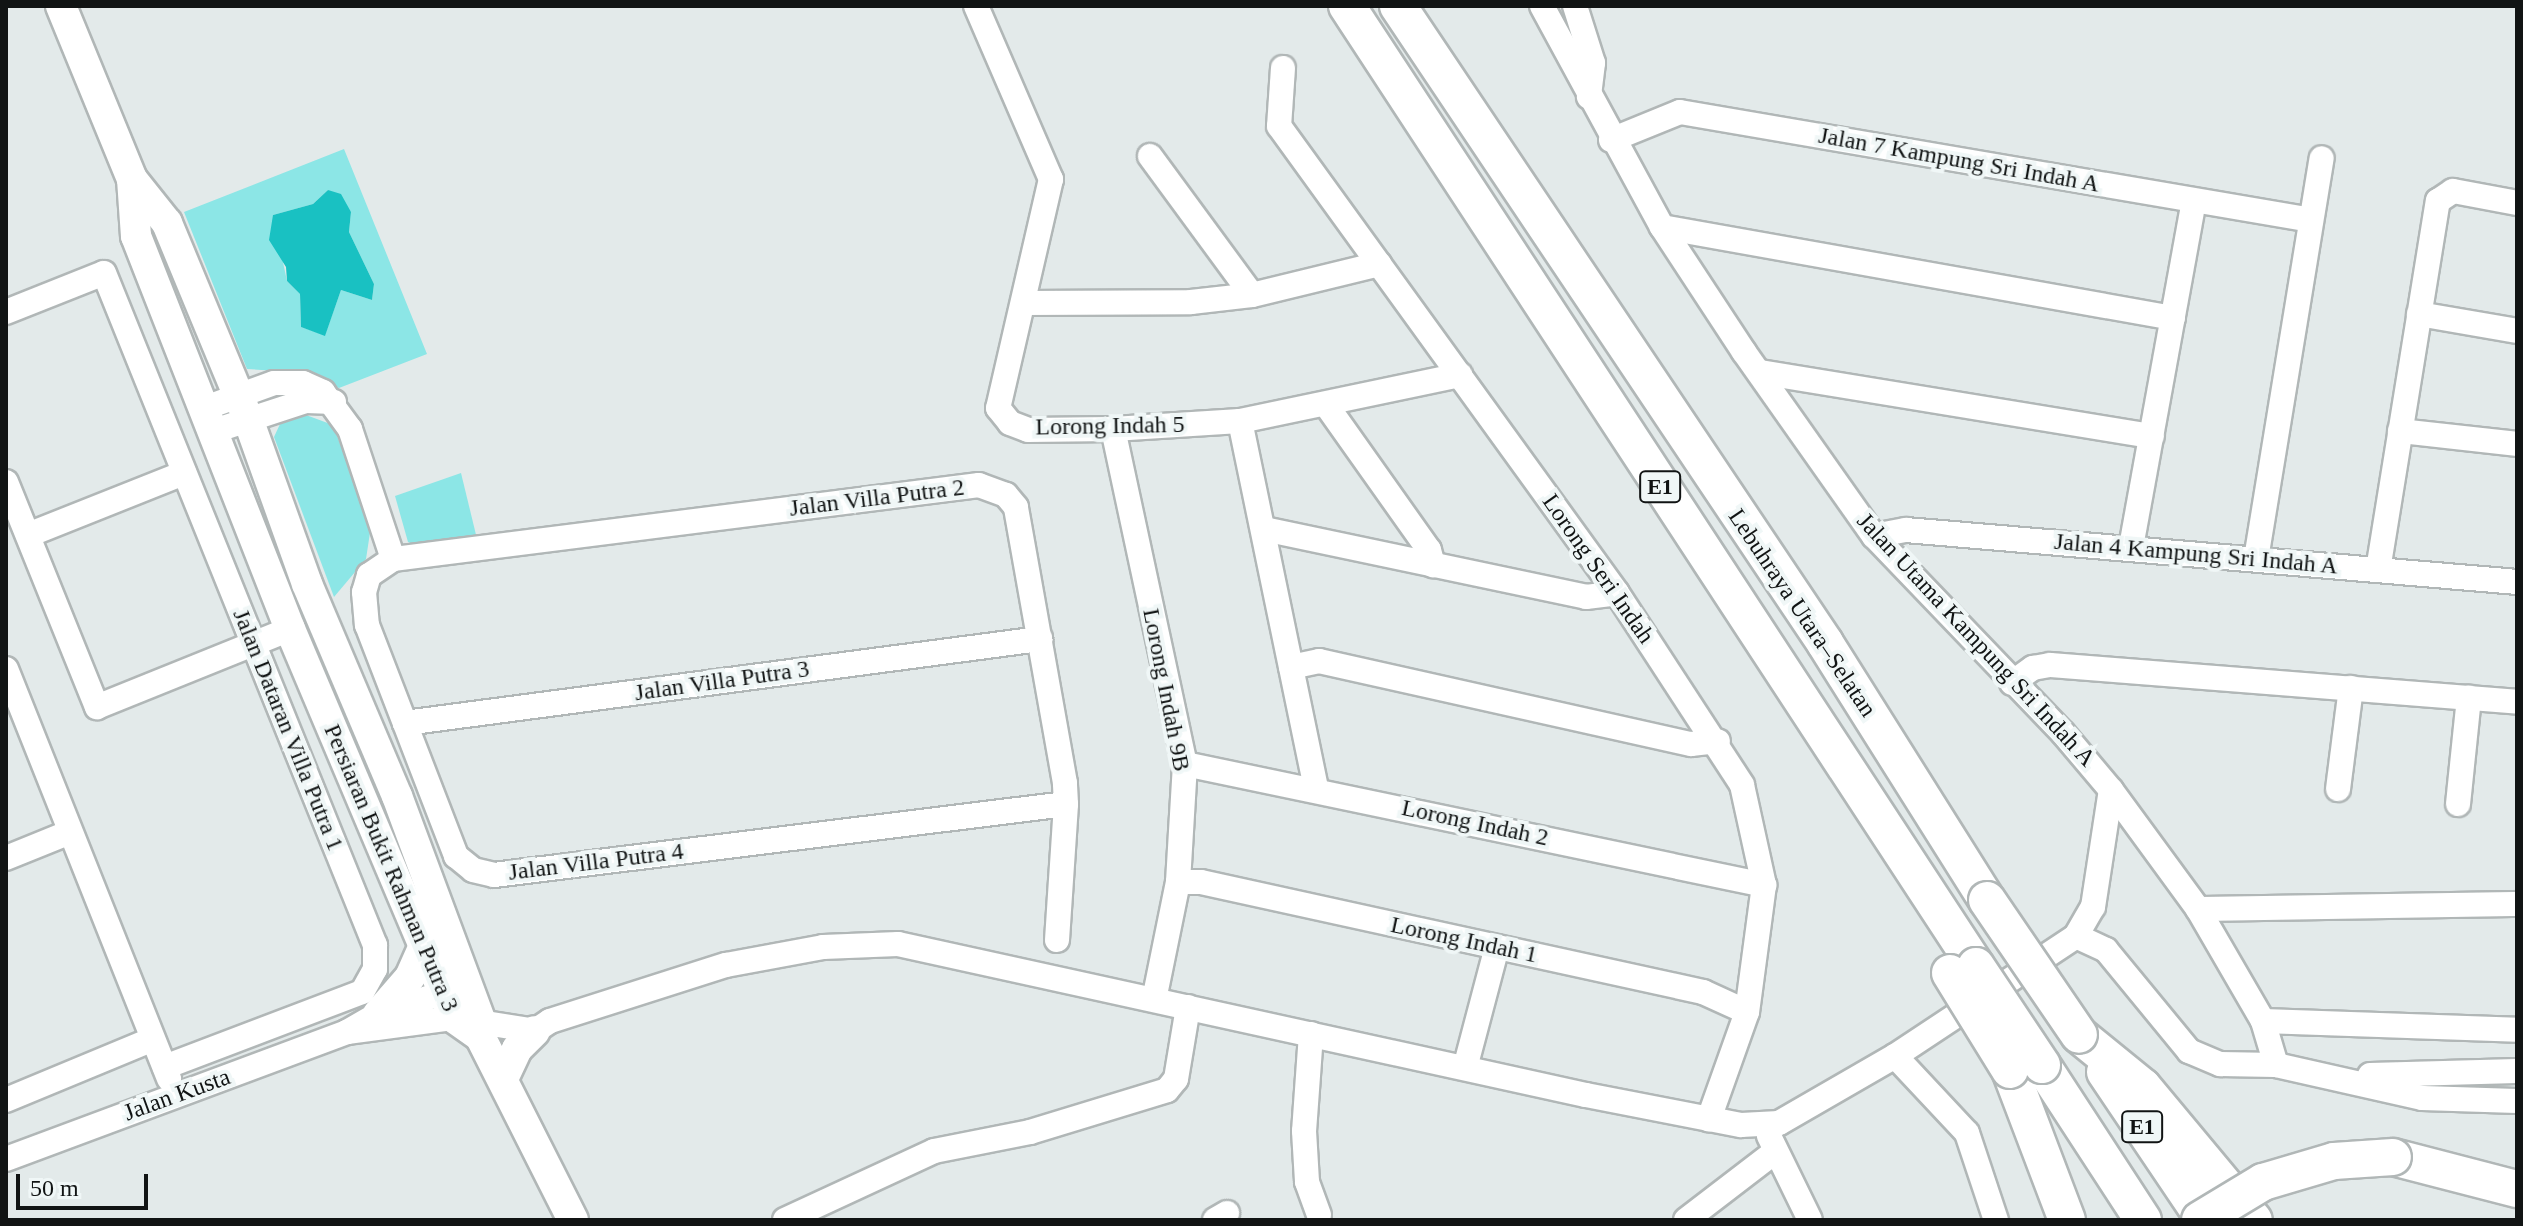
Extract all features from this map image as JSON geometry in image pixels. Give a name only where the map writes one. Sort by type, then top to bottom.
[{"type":"highway","name":"Lebuhraya Utara–Selatan","points":[[1347,6],[1940,912],[1940,944],[1963,969],[2026,1067]]},
{"type":"highway","name":"Lebuhraya Utara–Selatan","points":[[1398,6],[1825,643],[1987,900],[2203,1220]]},
{"type":"highway","points":[[2079,1035],[2143,1087],[2254,1220]]},
{"type":"highway","points":[[2026,1067],[2067,1220]]},
{"type":"highway","name":"E1","points":[[2026,1067],[2143,1220]]},
{"type":"highway","points":[[2203,1220],[2263,1182],[2334,1161],[2393,1157],[2517,1189]]},
{"type":"main road","name":"Persiaran Bukit Rahman Putra 3","points":[[61,6],[132,179],[167,223],[243,407],[307,584],[397,796],[434,940]]},
{"type":"main road","name":"Persiaran Bukit Rahman Putra 3","points":[[132,179],[136,236],[290,629],[373,830],[471,1014]]},
{"type":"main road","points":[[373,830],[381,795],[397,796]]},
{"type":"main road","points":[[378,1014],[410,977],[434,940],[478,964],[471,1014],[573,1220]]},
{"type":"main road","points":[[503,1079],[517,1049],[542,1026]]},
{"type":"street","name":"Lorong Indah 5","points":[[976,6],[1051,179],[998,408],[1010,423],[1028,430],[1113,429],[1240,421],[1327,406],[1460,375]]},
{"type":"street","name":"Jalan Utama Kampung Sri Indah A","points":[[1542,6],[1611,140],[1662,227],[1760,372],[1874,536],[2063,733],[2111,790],[2198,909],[2263,1021],[2276,1065]]},
{"type":"street","points":[[1575,6],[1593,63],[1589,97]]},
{"type":"street","name":"Lorong Seri Indah","points":[[1283,68],[1279,126],[1617,593],[1718,741],[1742,785],[1764,885],[1747,1012],[1709,1119]]},
{"type":"street","name":"Jalan 7 Kampung Sri Indah A","points":[[1611,140],[1680,112],[2311,220]]},
{"type":"street","points":[[1150,156],[1252,295]]},
{"type":"street","points":[[2256,559],[2322,158]]},
{"type":"street","points":[[2378,570],[2438,201],[2453,191],[2517,203]]},
{"type":"street","points":[[2131,547],[2194,201]]},
{"type":"street","points":[[1662,227],[2173,318]]},
{"type":"street","points":[[1024,303],[1191,302],[1252,295],[1379,264]]},
{"type":"street","name":"Jalan Dataran Villa Putra 1","points":[[6,312],[104,273],[375,945],[375,969],[362,992],[165,1067]]},
{"type":"street","points":[[2419,314],[2517,331]]},
{"type":"street","points":[[1760,372],[2152,436]]},
{"type":"street","points":[[210,420],[243,407],[274,383],[303,383],[334,402],[350,429],[393,559]]},
{"type":"street","points":[[1327,406],[1429,550],[1433,565]]},
{"type":"street","points":[[1240,421],[1316,788]]},
{"type":"street","name":"Lorong Indah 9B","points":[[1113,429],[1185,764],[1178,882],[1154,1000]]},
{"type":"street","points":[[2400,431],[2517,444]]},
{"type":"street","points":[[28,535],[184,473]]},
{"type":"street","points":[[6,482],[97,707],[290,629]]},
{"type":"street","name":"Jalan Villa Putra 2","points":[[393,559],[979,485],[1006,495],[1016,507],[1066,804],[1057,940]]},
{"type":"street","points":[[1264,529],[1586,597],[1617,593]]},
{"type":"street","name":"Jalan 4 Kampung Sri Indah A","points":[[1874,536],[1906,530],[2517,582]]},
{"type":"street","name":"Jalan Villa Putra 4","points":[[393,559],[376,566],[364,592],[367,625],[456,856],[473,870],[494,875],[1066,804]]},
{"type":"street","name":"Jalan Villa Putra 3","points":[[405,723],[1040,639]]},
{"type":"street","points":[[1291,667],[1319,661],[1691,744],[1718,741]]},
{"type":"street","points":[[2012,683],[2033,668],[2050,665],[2517,702]]},
{"type":"street","points":[[6,669],[175,1096]]},
{"type":"street","points":[[2338,789],[2351,688]]},
{"type":"street","points":[[2458,804],[2469,698]]},
{"type":"street","name":"Lorong Indah 2","points":[[1185,764],[1316,788],[1764,885]]},
{"type":"street","points":[[471,1014],[542,1026],[726,965],[823,947],[898,944],[1709,1119],[1764,1125],[1807,1111],[2076,936],[2093,907],[2111,790]]},
{"type":"street","points":[[6,858],[70,832]]},
{"type":"street","name":"Lorong Indah 1","points":[[1178,882],[1201,882],[1703,992],[1747,1012]]},
{"type":"street","points":[[2198,909],[2517,904]]},
{"type":"street","points":[[2076,936],[2106,950],[2189,1051],[2220,1064],[2276,1065],[2340,1076],[2422,1098],[2517,1101]]},
{"type":"street","points":[[1465,1068],[1497,947]]},
{"type":"street","points":[[785,1220],[934,1151],[1030,1132],[1167,1090],[1176,1079],[1188,1007]]},
{"type":"street","name":"Jalan Kusta","points":[[6,1159],[347,1032],[378,1014],[471,1014]]},
{"type":"street","name":"Jalan Kusta","points":[[347,1032],[471,1014]]},
{"type":"street","points":[[2263,1021],[2517,1030]]},
{"type":"street","points":[[1311,1034],[1304,1131],[1307,1182],[1319,1215]]},
{"type":"street","points":[[6,1100],[151,1040]]},
{"type":"street","points":[[221,1046],[232,1075]]},
{"type":"street","points":[[1895,1056],[1967,1133],[1996,1220]]},
{"type":"street","points":[[2340,1076],[2517,1071]]},
{"type":"street","points":[[1764,1125],[1810,1220]]},
{"type":"street","points":[[1686,1220],[1776,1151]]},
{"type":"shaded area","points":[[344,149],[427,354],[339,388],[292,372],[247,369],[184,212]],"holes":[[[328,190],[351,212],[349,232],[374,284],[372,300],[341,290],[325,335],[301,327],[300,294],[287,281],[273,215],[313,204]]]},
{"type":"shaded area","points":[[328,190],[341,194],[351,212],[349,232],[374,284],[372,300],[341,290],[325,336],[301,327],[300,294],[287,281],[286,267],[269,240],[273,215],[313,204]]},
{"type":"shaded area","points":[[306,415],[333,425],[371,526],[366,559],[334,597],[274,437],[280,424]]},
{"type":"shaded area","points":[[461,473],[478,543],[429,550],[408,542],[395,496]]}]
